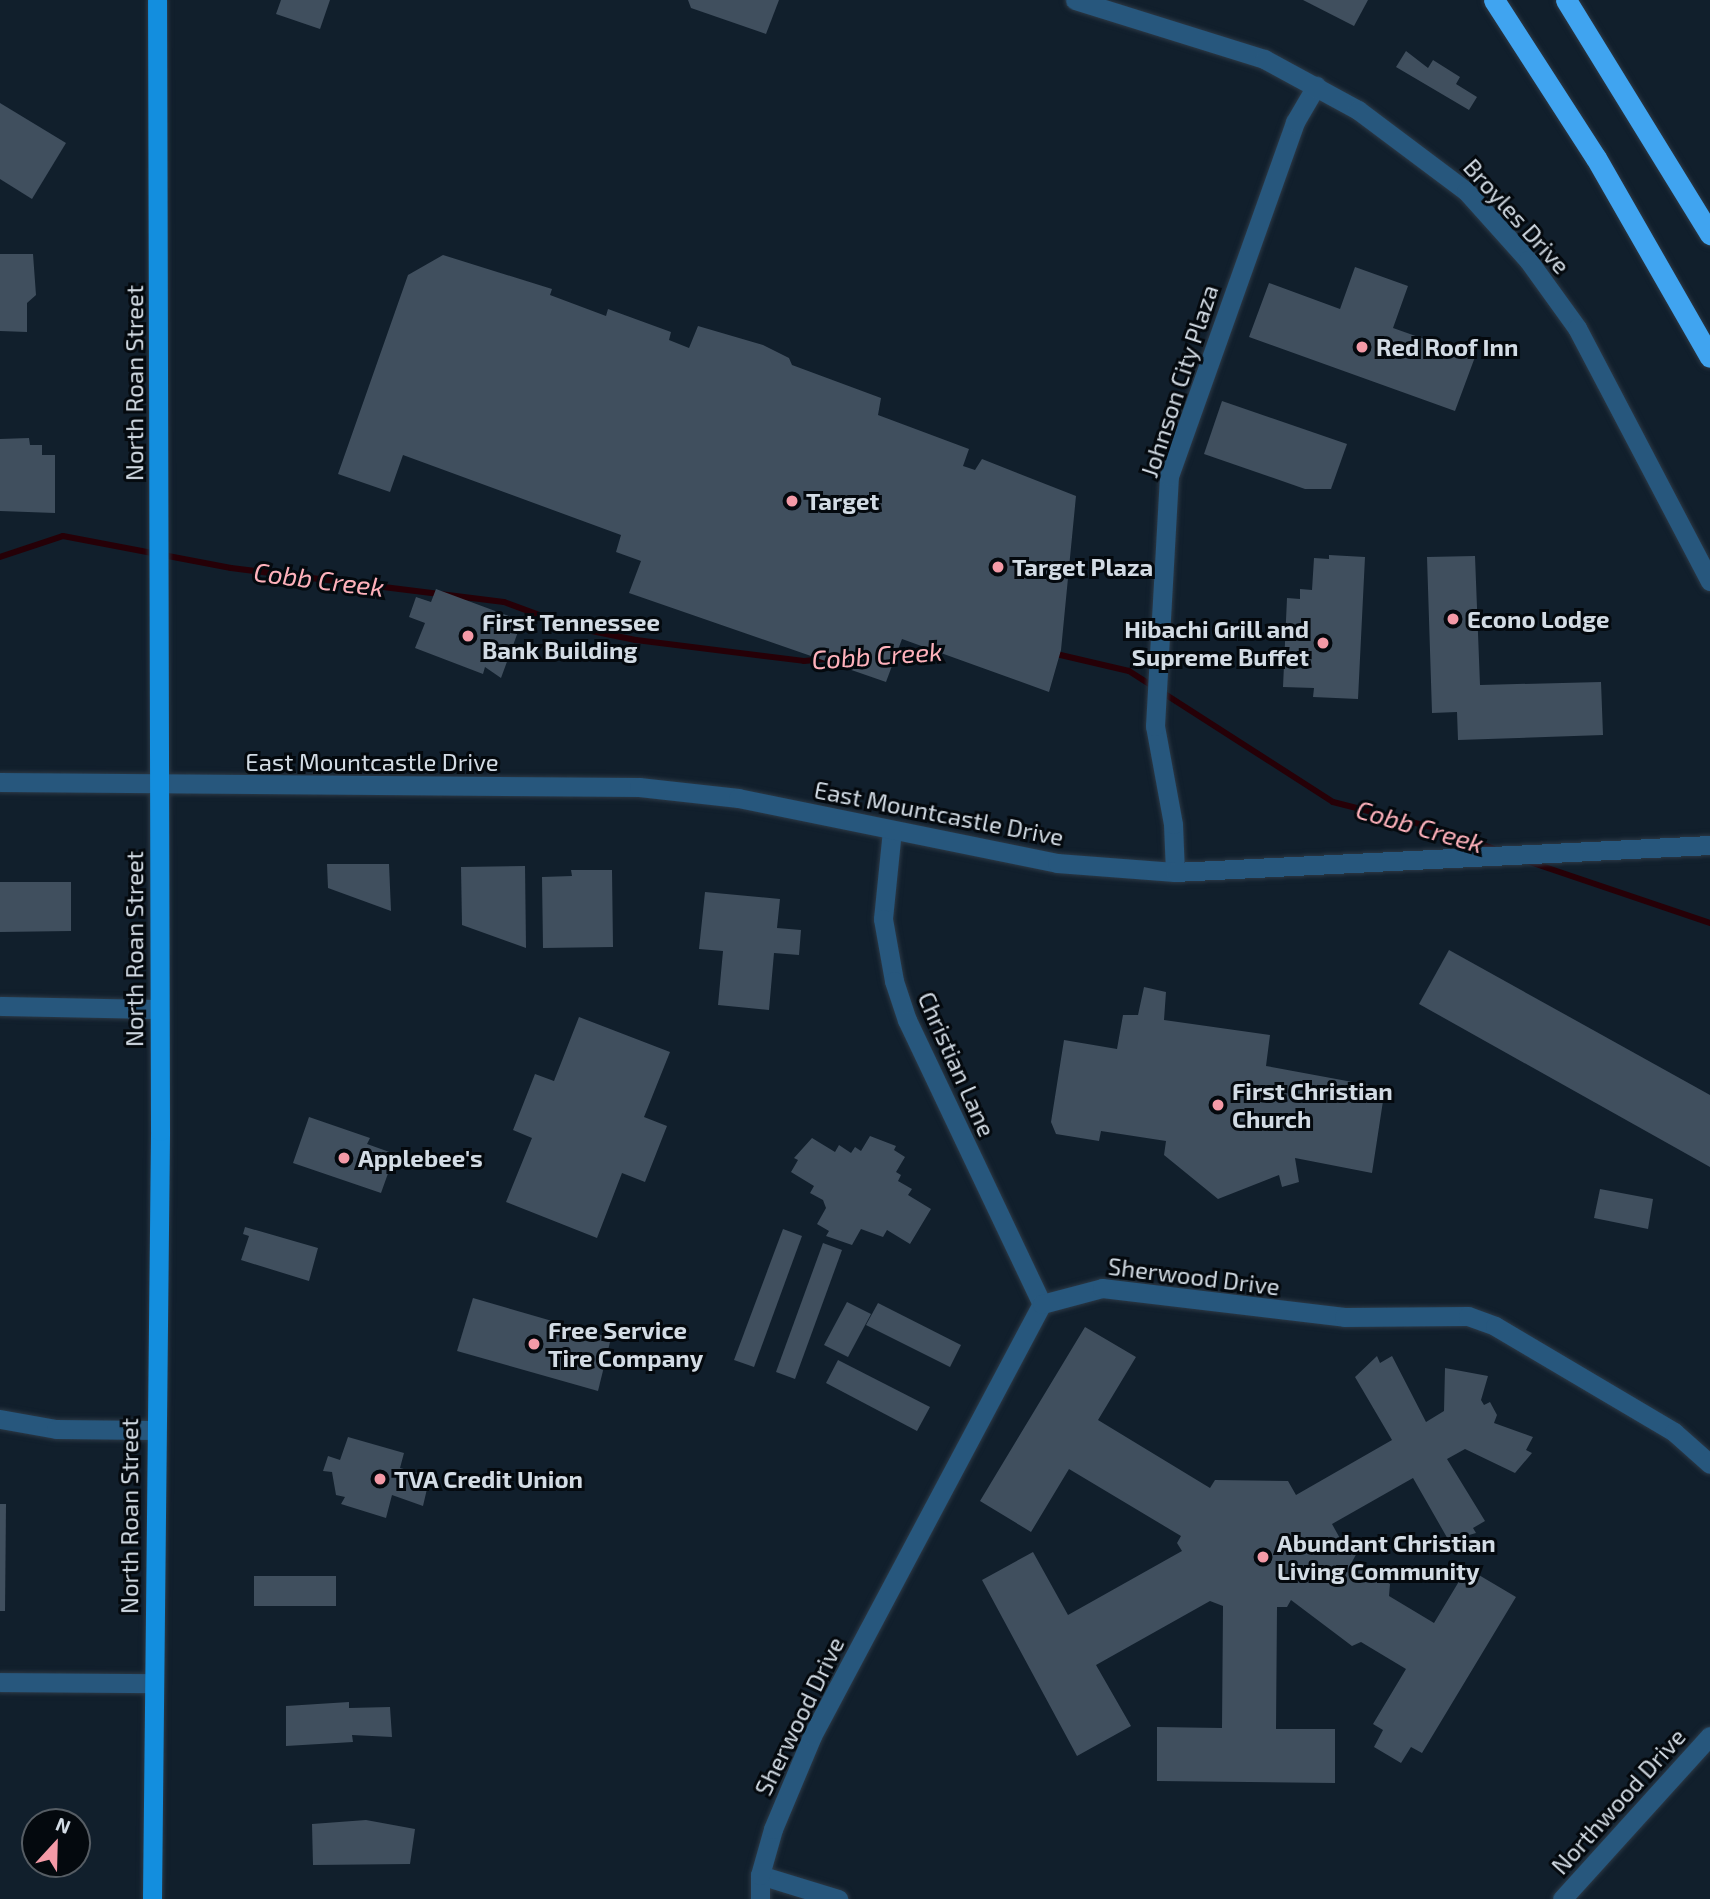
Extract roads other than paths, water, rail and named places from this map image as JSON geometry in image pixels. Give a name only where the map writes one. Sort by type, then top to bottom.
[{"type":"highway","points":[[1494,0],[1596,158],[1710,357]]},
{"type":"highway","points":[[1566,0],[1710,234]]},
{"type":"main road","name":"North Roan Street","points":[[152,1899],[160,785],[158,0]]},
{"type":"street","name":"Broyles Drive","points":[[1074,0],[1264,59],[1316,86],[1429,159],[1466,191],[1528,260],[1577,328],[1710,581]]},
{"type":"street","name":"Johnson City Plaza","points":[[1175,872],[1173,824],[1155,726],[1169,476],[1294,122],[1316,86]]},
{"type":"street","name":"East Mountcastle Drive","points":[[0,782],[639,787],[738,798],[1057,863],[1175,872],[1710,845]]},
{"type":"street","name":"Christian Lane","points":[[892,830],[883,919],[897,991],[1042,1304]]},
{"type":"street","points":[[0,1006],[158,1009]]},
{"type":"street","name":"Sherwood Drive","points":[[760,1899],[760,1875],[812,1735],[1042,1304],[1102,1288],[1332,1316],[1468,1316],[1495,1326],[1674,1433],[1710,1464]]},
{"type":"street","points":[[0,1419],[56,1429],[154,1430]]},
{"type":"street","points":[[0,1682],[152,1683]]},
{"type":"street","name":"Northwood Drive","points":[[1562,1899],[1710,1736]]},
{"type":"street","points":[[760,1875],[838,1899]]},
{"type":"waterway","name":"Cobb Creek","points":[[0,557],[63,536],[231,568],[504,602],[572,627],[636,640],[804,661],[829,659]]},
{"type":"waterway","name":"Cobb Creek","points":[[892,653],[940,650]]},
{"type":"waterway","name":"Cobb Creek","points":[[1052,653],[1129,671],[1333,802],[1443,830],[1494,849]]},
{"type":"waterway","name":"Cobb Creek","points":[[1527,861],[1710,923]]},
{"type":"place","name":"Red Roof Inn","points":[[1362,347]]},
{"type":"place","name":"Target","points":[[792,501]]},
{"type":"place","name":"Target Plaza","points":[[998,567]]},
{"type":"place","name":"Econo Lodge","points":[[1453,619]]},
{"type":"place","name":"First Tennessee Bank Building","points":[[468,636]]},
{"type":"place","name":"Hibachi Grill and Supreme Buffet","points":[[1323,643]]},
{"type":"place","name":"First Christian Church","points":[[1218,1105]]},
{"type":"place","name":"Applebee's","points":[[344,1158]]},
{"type":"place","name":"Free Service Tire Company","points":[[534,1344]]},
{"type":"place","name":"TVA Credit Union","points":[[380,1479]]},
{"type":"place","name":"Abundant Christian Living Community","points":[[1263,1557]]}]
